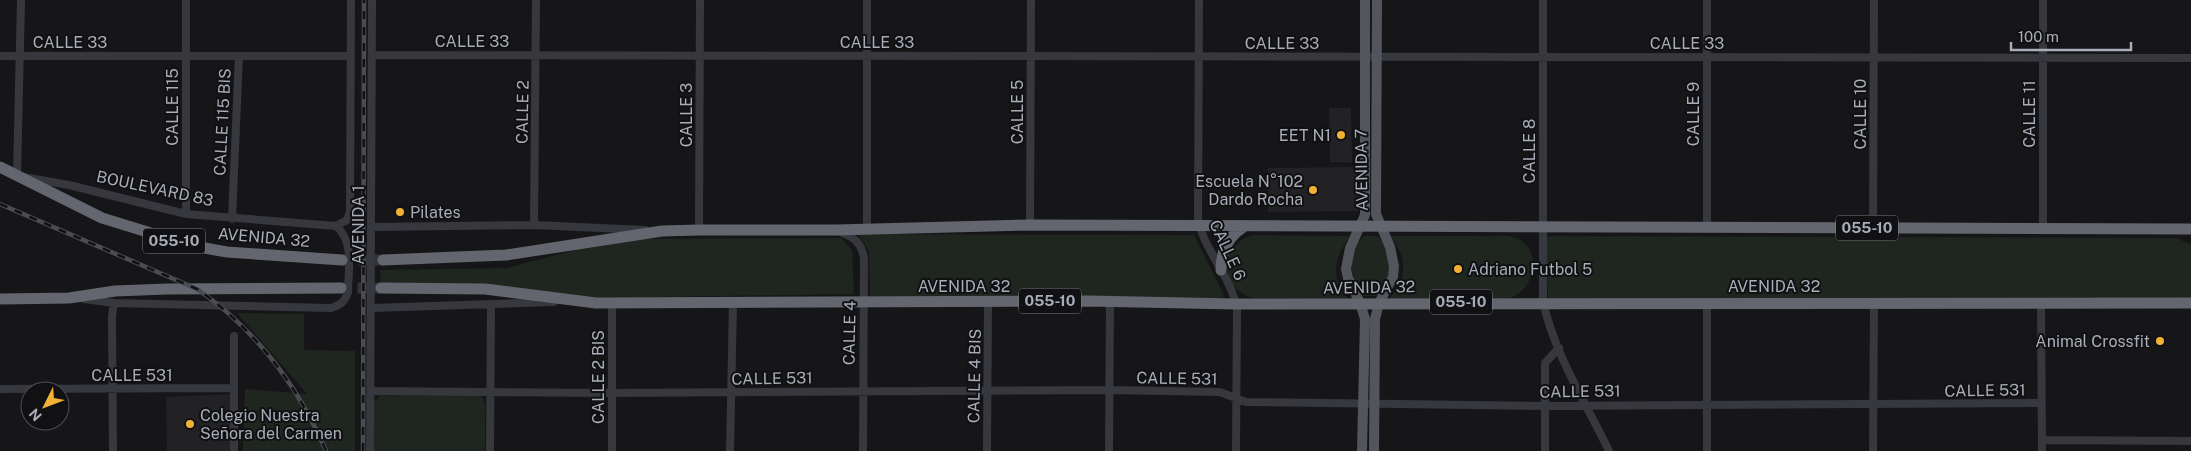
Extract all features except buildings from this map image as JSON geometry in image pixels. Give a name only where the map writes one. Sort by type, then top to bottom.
[{"type":"highway","name":"BOULEVARD 83","points":[[0,167],[17,176]]},
{"type":"highway","name":"AVENIDA 32","points":[[17,176],[102,218],[193,246],[227,252],[342,260]]},
{"type":"highway","name":"055-10","points":[[383,260],[506,255],[662,231],[699,230],[836,230],[1030,225],[2191,229]]},
{"type":"highway","points":[[1221,270],[1222,256],[1227,243],[1245,226]]},
{"type":"highway","points":[[0,300],[76,297],[115,291],[167,289],[341,288]]},
{"type":"highway","name":"AVENIDA 32","points":[[381,288],[493,290],[577,302],[612,303],[2191,303]]},
{"type":"main road","name":"AVENIDA 7","points":[[1365,0],[1370,57],[1376,214],[1390,247],[1394,266],[1391,282],[1380,303],[1375,319],[1374,451]]},
{"type":"main road","name":"AVENIDA 7","points":[[1362,451],[1364,319],[1360,303],[1351,287],[1346,269],[1350,248],[1365,215],[1370,57],[1377,0]]},
{"type":"street","points":[[17,176],[21,56],[20,0]]},
{"type":"street","name":"CALLE 115","points":[[186,0],[186,214]]},
{"type":"street","name":"AVENIDA 1","points":[[114,303],[331,308],[342,303],[348,292],[349,245],[346,237],[336,226],[347,220],[350,211],[351,0]]},
{"type":"street","name":"AVENIDA 1","points":[[370,451],[372,0]]},
{"type":"street","name":"CALLE 2","points":[[534,225],[536,0]]},
{"type":"street","name":"CALLE 3","points":[[699,230],[700,0]]},
{"type":"street","points":[[868,0],[868,229]]},
{"type":"street","name":"CALLE 5","points":[[1030,225],[1031,0]]},
{"type":"street","name":"CALLE 6","points":[[1199,0],[1198,216],[1200,226],[1236,304],[1236,451]]},
{"type":"street","name":"CALLE 8","points":[[1543,0],[1544,302],[1547,318],[1559,348],[1609,451]]},
{"type":"street","name":"CALLE 9","points":[[1707,0],[1707,227]]},
{"type":"street","name":"CALLE 10","points":[[1873,228],[1874,0]]},
{"type":"street","name":"CALLE 11","points":[[2043,0],[2043,228]]},
{"type":"street","name":"CALLE 33","points":[[372,55],[2191,58]]},
{"type":"street","name":"CALLE 33","points":[[0,56],[351,56]]},
{"type":"street","name":"CALLE 115 BIS","points":[[232,219],[239,56]]},
{"type":"street","name":"BOULEVARD 83","points":[[17,176],[68,185],[186,214],[336,226]]},
{"type":"street","points":[[372,227],[534,225],[662,231]]},
{"type":"street","name":"CALLE 4","points":[[836,230],[856,239],[864,252],[863,451]]},
{"type":"street","points":[[76,297],[114,303],[112,316],[113,451]]},
{"type":"street","name":"AVENIDA 32","points":[[372,308],[577,302]]},
{"type":"street","name":"CALLE 4 BIS","points":[[986,451],[988,302]]},
{"type":"street","points":[[1109,451],[1110,302]]},
{"type":"street","points":[[1873,451],[1874,302]]},
{"type":"street","name":"CALLE 2 BIS","points":[[612,303],[612,451]]},
{"type":"street","points":[[730,451],[733,303]]},
{"type":"street","points":[[1707,303],[1707,451]]},
{"type":"street","points":[[2041,303],[2042,451]]},
{"type":"street","points":[[490,451],[491,304]]},
{"type":"street","points":[[234,336],[234,451]]},
{"type":"street","points":[[1545,451],[1545,362],[1559,348]]},
{"type":"street","name":"CALLE 531","points":[[0,389],[234,388]]},
{"type":"street","name":"CALLE 531","points":[[371,391],[612,393],[987,389],[1109,390],[1220,392],[1246,402],[1545,406],[2041,403]]},
{"type":"street","points":[[2042,440],[2191,441]]},
{"type":"shaded area","name":"EET N1","points":[[1329,108],[1351,108],[1352,163],[1330,162]]},
{"type":"shaded area","name":"Escuela N°102 Dardo Rocha","points":[[1357,167],[1358,211],[1268,212],[1268,168]]},
{"type":"shaded area","points":[[858,234],[1194,235],[1224,295],[1223,298],[870,296],[869,251]]},
{"type":"shaded area","points":[[1253,235],[1350,236],[1340,252],[1336,267],[1338,281],[1347,298],[1253,298],[1242,293],[1234,286],[1229,277],[1227,267],[1233,248],[1242,240]]},
{"type":"shaded area","points":[[1364,236],[1377,236],[1385,246],[1392,264],[1391,278],[1377,296],[1363,296],[1356,285],[1352,272],[1352,258],[1357,243]]},
{"type":"shaded area","points":[[1391,236],[1508,236],[1520,240],[1527,246],[1532,254],[1533,272],[1525,288],[1510,298],[1389,299],[1400,283],[1403,268],[1400,252]]},
{"type":"shaded area","points":[[1549,236],[2177,238],[2191,245],[2191,298],[1548,299],[1546,238]]},
{"type":"shaded area","points":[[841,238],[852,250],[854,294],[590,298],[500,285],[381,284],[380,270],[507,268],[617,239]]},
{"type":"shaded area","points":[[237,313],[304,314],[304,350],[355,351],[355,451],[243,451],[245,389],[307,394]]},
{"type":"shaded area","name":"Colegio Nuestra Señora del Carmen","points":[[231,394],[232,451],[167,451],[166,397]]},
{"type":"shaded area","points":[[476,394],[482,397],[485,403],[485,451],[374,451],[374,402],[380,396]]},
{"type":"tunnel","points":[[342,260],[383,260]]},
{"type":"tunnel","points":[[341,288],[381,288]]},
{"type":"railway","points":[[363,451],[364,0]]},
{"type":"railway","points":[[0,204],[197,289],[238,322],[273,361],[302,404],[326,451]]},
{"type":"place","name":"EET N1","points":[[1341,135]]},
{"type":"place","name":"Escuela N°102 Dardo Rocha","points":[[1313,190]]},
{"type":"place","name":"Pilates","points":[[400,212]]},
{"type":"place","name":"Adriano Futbol 5","points":[[1458,269]]},
{"type":"place","name":"Animal Crossfit","points":[[2160,341]]},
{"type":"place","name":"Colegio Nuestra Señora del Carmen","points":[[190,424]]}]
